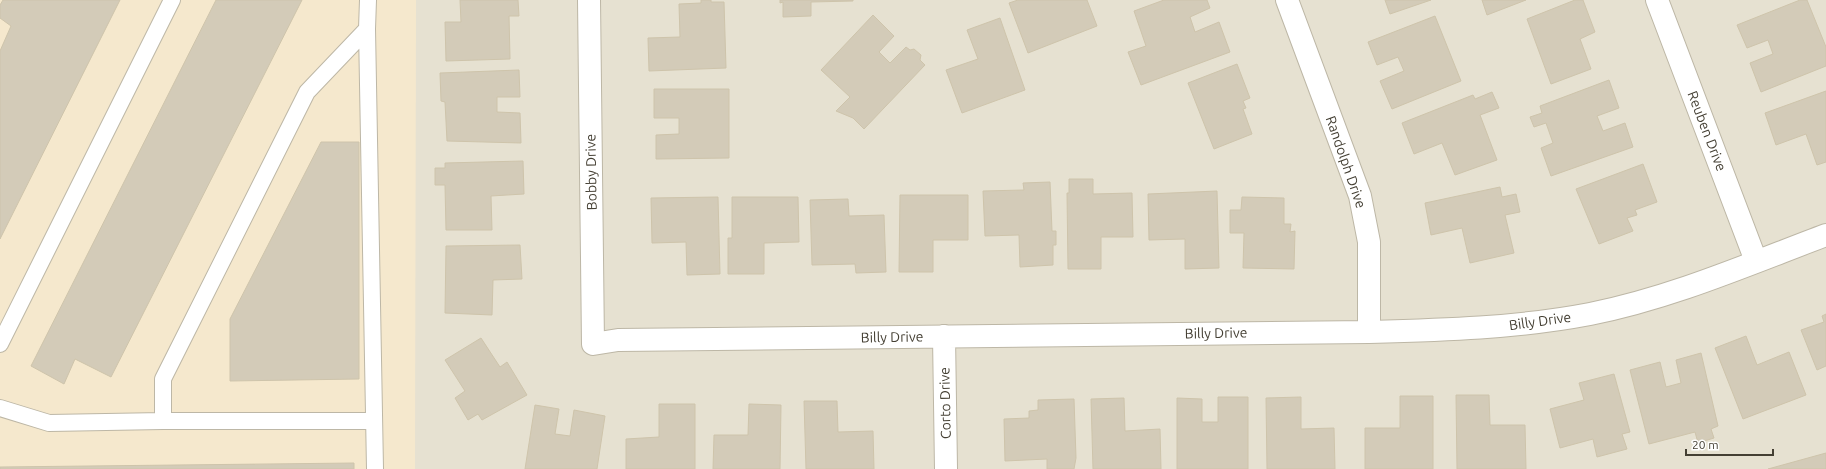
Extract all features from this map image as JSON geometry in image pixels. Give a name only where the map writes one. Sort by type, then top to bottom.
[{"type":"street","name":"Bobby Drive","points":[[589,0],[593,344]]},
{"type":"street","name":"Randolph Drive","points":[[1287,0],[1360,196],[1369,242],[1369,332]]},
{"type":"street","name":"Reuben Drive","points":[[1657,0],[1756,262]]},
{"type":"street","name":"Billy Drive","points":[[593,344],[618,340],[1369,332],[1449,330],[1510,326],[1591,314],[1666,294],[1826,235]]},
{"type":"street","name":"Corto Drive","points":[[944,336],[946,469]]},
{"type":"lane","points":[[0,344],[172,0]]},
{"type":"lane","points":[[368,0],[367,29],[375,469]]},
{"type":"lane","points":[[163,421],[163,380],[307,92],[367,29]]},
{"type":"lane","points":[[0,408],[49,423],[163,421],[374,421]]},
{"type":"shaded area","points":[[0,0],[416,0],[415,469],[0,469]]},
{"type":"shaded area","points":[[399,0],[1826,0],[1826,469],[411,469]]},
{"type":"building","points":[[3,0],[120,0],[0,239],[0,51],[11,26],[0,18],[0,5]]},
{"type":"building","points":[[216,0],[302,0],[111,377],[75,359],[64,384],[31,366]]},
{"type":"building","points":[[460,0],[518,0],[519,16],[509,16],[510,59],[446,61],[445,22],[461,22]]},
{"type":"building","points":[[701,0],[724,2],[726,68],[649,71],[648,38],[680,37],[679,4],[701,3]]},
{"type":"building","points":[[780,0],[853,1],[811,2],[811,16],[783,17],[783,2],[780,3]]},
{"type":"building","points":[[1018,0],[1087,0],[1097,26],[1028,53],[1009,3]]},
{"type":"building","points":[[1164,0],[1207,0],[1210,8],[1190,17],[1195,32],[1219,22],[1230,52],[1141,85],[1128,52],[1146,46],[1134,11]]},
{"type":"building","points":[[1385,0],[1431,0],[1390,14]]},
{"type":"building","points":[[1482,0],[1526,0],[1487,15]]},
{"type":"building","points":[[1575,0],[1583,0],[1595,32],[1580,39],[1591,69],[1551,84],[1527,19]]},
{"type":"building","points":[[1800,0],[1807,0],[1826,47],[1826,66],[1761,92],[1750,63],[1773,54],[1768,40],[1747,48],[1737,25]]},
{"type":"building","points":[[873,15],[894,36],[879,52],[890,63],[906,47],[910,50],[914,49],[921,55],[920,60],[925,65],[864,129],[853,118],[836,111],[850,97],[821,70]]},
{"type":"building","points":[[1435,16],[1461,81],[1392,109],[1380,81],[1404,71],[1398,57],[1377,65],[1368,42]]},
{"type":"building","points":[[1000,18],[1025,90],[962,113],[946,70],[978,59],[967,30]]},
{"type":"building","points":[[1237,64],[1250,98],[1243,101],[1246,108],[1243,109],[1252,134],[1214,149],[1188,83]]},
{"type":"building","points":[[519,70],[520,97],[497,97],[497,112],[520,113],[521,143],[447,141],[445,102],[441,101],[440,73]]},
{"type":"building","points":[[1609,80],[1619,108],[1597,116],[1603,131],[1625,123],[1633,147],[1551,176],[1541,148],[1553,143],[1546,123],[1534,127],[1530,117],[1542,113],[1540,106]]},
{"type":"building","points":[[654,89],[729,89],[729,158],[656,159],[656,135],[679,134],[679,118],[654,118]]},
{"type":"building","points":[[1826,91],[1826,162],[1817,165],[1806,134],[1776,145],[1765,113]]},
{"type":"building","points":[[1492,92],[1499,108],[1480,115],[1497,160],[1455,175],[1442,143],[1414,154],[1402,123],[1473,95],[1475,99]]},
{"type":"building","points":[[321,142],[359,142],[359,379],[230,381],[230,319]]},
{"type":"building","points":[[523,161],[524,194],[491,196],[492,230],[446,230],[445,185],[435,185],[435,168],[445,168],[445,163]]},
{"type":"building","points":[[1643,164],[1657,202],[1635,210],[1637,215],[1627,218],[1633,231],[1599,244],[1576,189]]},
{"type":"building","points":[[1069,179],[1093,179],[1093,194],[1132,193],[1133,237],[1101,237],[1101,269],[1068,269],[1067,193],[1069,193]]},
{"type":"building","points":[[1050,182],[1052,231],[1056,231],[1056,245],[1053,245],[1053,265],[1020,267],[1019,235],[985,236],[983,191],[1024,190],[1023,183]]},
{"type":"building","points":[[1500,187],[1502,197],[1516,194],[1520,212],[1505,215],[1514,253],[1470,263],[1462,228],[1431,235],[1425,203]]},
{"type":"building","points":[[1217,191],[1219,268],[1185,269],[1185,239],[1149,240],[1148,194]]},
{"type":"building","points":[[900,195],[968,195],[968,240],[933,240],[933,272],[899,272]]},
{"type":"building","points":[[718,197],[720,274],[687,275],[686,242],[652,243],[651,198]]},
{"type":"building","points":[[732,197],[798,197],[799,242],[764,243],[764,274],[728,274],[728,238],[732,238]]},
{"type":"building","points":[[1242,197],[1284,198],[1284,224],[1291,224],[1290,232],[1295,231],[1294,269],[1243,268],[1244,233],[1230,233],[1230,210],[1241,210]]},
{"type":"building","points":[[848,199],[849,216],[884,215],[886,272],[856,273],[855,264],[812,265],[810,200]]},
{"type":"building","points":[[520,245],[522,279],[493,280],[492,315],[445,313],[446,246]]},
{"type":"building","points":[[1826,314],[1826,366],[1817,370],[1801,330],[1824,322],[1822,316]]},
{"type":"building","points":[[1746,336],[1757,365],[1789,352],[1806,395],[1743,419],[1715,348]]},
{"type":"building","points":[[481,338],[500,367],[507,362],[527,395],[482,420],[478,414],[468,420],[455,398],[465,391],[445,360]]},
{"type":"building","points":[[1701,353],[1718,426],[1711,429],[1714,438],[1698,443],[1695,432],[1649,444],[1630,370],[1660,362],[1666,387],[1681,383],[1676,360]]},
{"type":"building","points":[[1614,374],[1630,432],[1622,434],[1627,449],[1597,457],[1593,439],[1560,448],[1550,409],[1584,400],[1579,383]]},
{"type":"building","points":[[1456,395],[1489,395],[1490,425],[1525,425],[1526,469],[1457,469]]},
{"type":"building","points":[[1400,396],[1433,396],[1433,469],[1365,469],[1365,428],[1400,428]]},
{"type":"building","points":[[1218,397],[1248,397],[1248,469],[1177,469],[1177,398],[1202,399],[1202,422],[1218,422]]},
{"type":"building","points":[[1301,397],[1301,429],[1334,428],[1335,469],[1267,469],[1266,398]]},
{"type":"building","points":[[1124,398],[1125,431],[1160,429],[1161,469],[1093,469],[1091,399]]},
{"type":"building","points":[[1074,399],[1076,458],[1074,469],[1047,469],[1047,459],[1005,461],[1004,419],[1029,418],[1029,411],[1038,410],[1038,400]]},
{"type":"building","points":[[804,401],[837,401],[838,432],[873,431],[874,469],[806,469]]},
{"type":"building","points":[[659,404],[695,404],[695,469],[626,469],[626,439],[659,437]]},
{"type":"building","points":[[749,404],[781,405],[780,469],[713,469],[714,435],[748,435]]},
{"type":"building","points":[[535,405],[559,409],[555,434],[570,436],[574,410],[605,416],[597,469],[525,469]]},
{"type":"building","points":[[1826,453],[1826,469],[1768,469]]},
{"type":"building","points":[[354,463],[354,469],[0,469],[0,467]]}]
